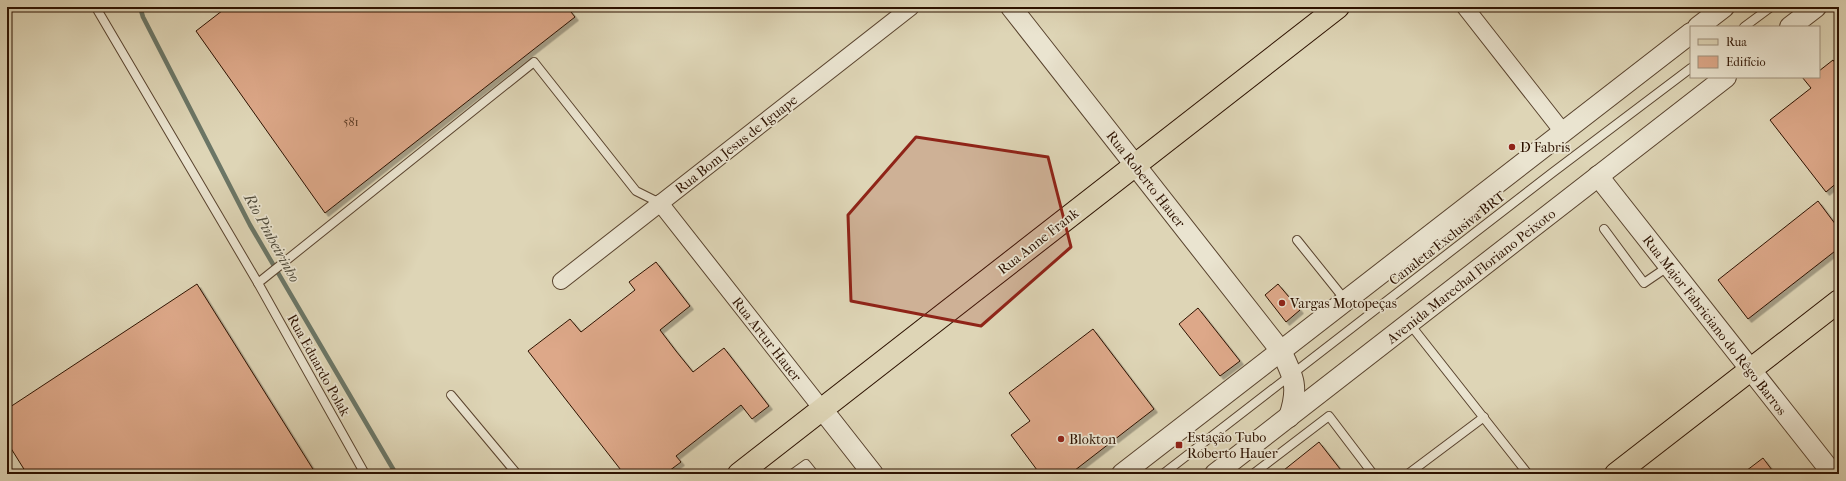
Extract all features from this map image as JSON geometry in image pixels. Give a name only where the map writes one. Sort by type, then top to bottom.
[{"type":"main road","name":"Rua Anne Frank","points":[[739,474],[1338,7]]},
{"type":"main road","points":[[1616,474],[1839,301]]},
{"type":"street","name":"Rua Bom Jesus de Iguape","points":[[561,281],[911,7]]},
{"type":"street","name":"Rua Roberto Hauer","points":[[1012,7],[1281,350],[1292,374],[1295,388],[1289,417]]},
{"type":"street","points":[[1465,7],[1563,132]]},
{"type":"street","points":[[1699,26],[1724,7]]},
{"type":"street","points":[[1791,26],[1816,7]]},
{"type":"street","points":[[1122,474],[1690,34]]},
{"type":"street","name":"Avenida Marechal Floriano Peixoto","points":[[1215,474],[1725,78]]},
{"type":"street","name":"Rua Major Fabriciano do Rêgo Barros","points":[[1598,176],[1832,474]]},
{"type":"street","name":"Rua Artur Hauer","points":[[660,203],[873,474]]},
{"type":"lane","points":[[1745,26],[1771,7]]},
{"type":"lane","name":"Rua Eduardo Polak","points":[[98,11],[258,283],[366,474]]},
{"type":"lane","points":[[258,283],[295,255],[534,62],[636,191],[660,203]]},
{"type":"lane","name":"Canaleta Exclusiva BRT","points":[[1163,474],[1690,69]]},
{"type":"lane","points":[[1604,229],[1644,283],[1669,266]]},
{"type":"lane","points":[[1297,240],[1346,301]]},
{"type":"lane","points":[[1409,323],[1528,474]]},
{"type":"lane","points":[[451,395],[518,474]]},
{"type":"lane","points":[[1253,474],[1329,416],[1373,474]]},
{"type":"lane","points":[[1408,474],[1484,417]]},
{"type":"lane","points":[[792,474],[806,464],[814,474]]},
{"type":"highlighted area","points":[[916,137],[1048,157],[1071,247],[981,326],[851,301],[848,215]]},
{"type":"building","points":[[227,7],[567,7],[575,17],[325,213],[196,31]]},
{"type":"building","points":[[1833,60],[1839,68],[1839,181],[1826,192],[1770,120],[1811,88],[1803,78],[1820,78],[1820,70]]},
{"type":"building","points":[[1818,201],[1839,229],[1839,248],[1748,319],[1718,280]]},
{"type":"building","points":[[656,262],[690,306],[660,330],[676,351],[693,372],[724,348],[769,406],[752,419],[741,405],[676,456],[681,462],[665,474],[624,474],[528,351],[570,319],[581,332],[635,290],[629,282]]},
{"type":"building","points":[[197,284],[316,474],[27,474],[7,442],[7,409]]},
{"type":"building","name":"Vargas Motopeças","points":[[1278,284],[1300,310],[1286,322],[1265,295]]},
{"type":"building","points":[[1198,308],[1240,361],[1220,376],[1179,324]]},
{"type":"building","points":[[1093,329],[1154,409],[1070,474],[1040,474],[1011,435],[1030,421],[1009,393]]},
{"type":"building","points":[[1319,442],[1344,474],[1279,474]]},
{"type":"building","points":[[1763,458],[1775,474],[1742,474]]},
{"type":"waterway","name":"Rio Pinheirinho","points":[[140,7],[143,17],[250,225],[396,474]]},
{"type":"place","name":"D Fabris","points":[[1512,147]]},
{"type":"place","name":"Vargas Motopeças","points":[[1282,303]]},
{"type":"place","name":"Blokton","points":[[1061,439]]},
{"type":"place","name":"Estação Tubo Roberto Hauer","points":[[1179,445]]}]
